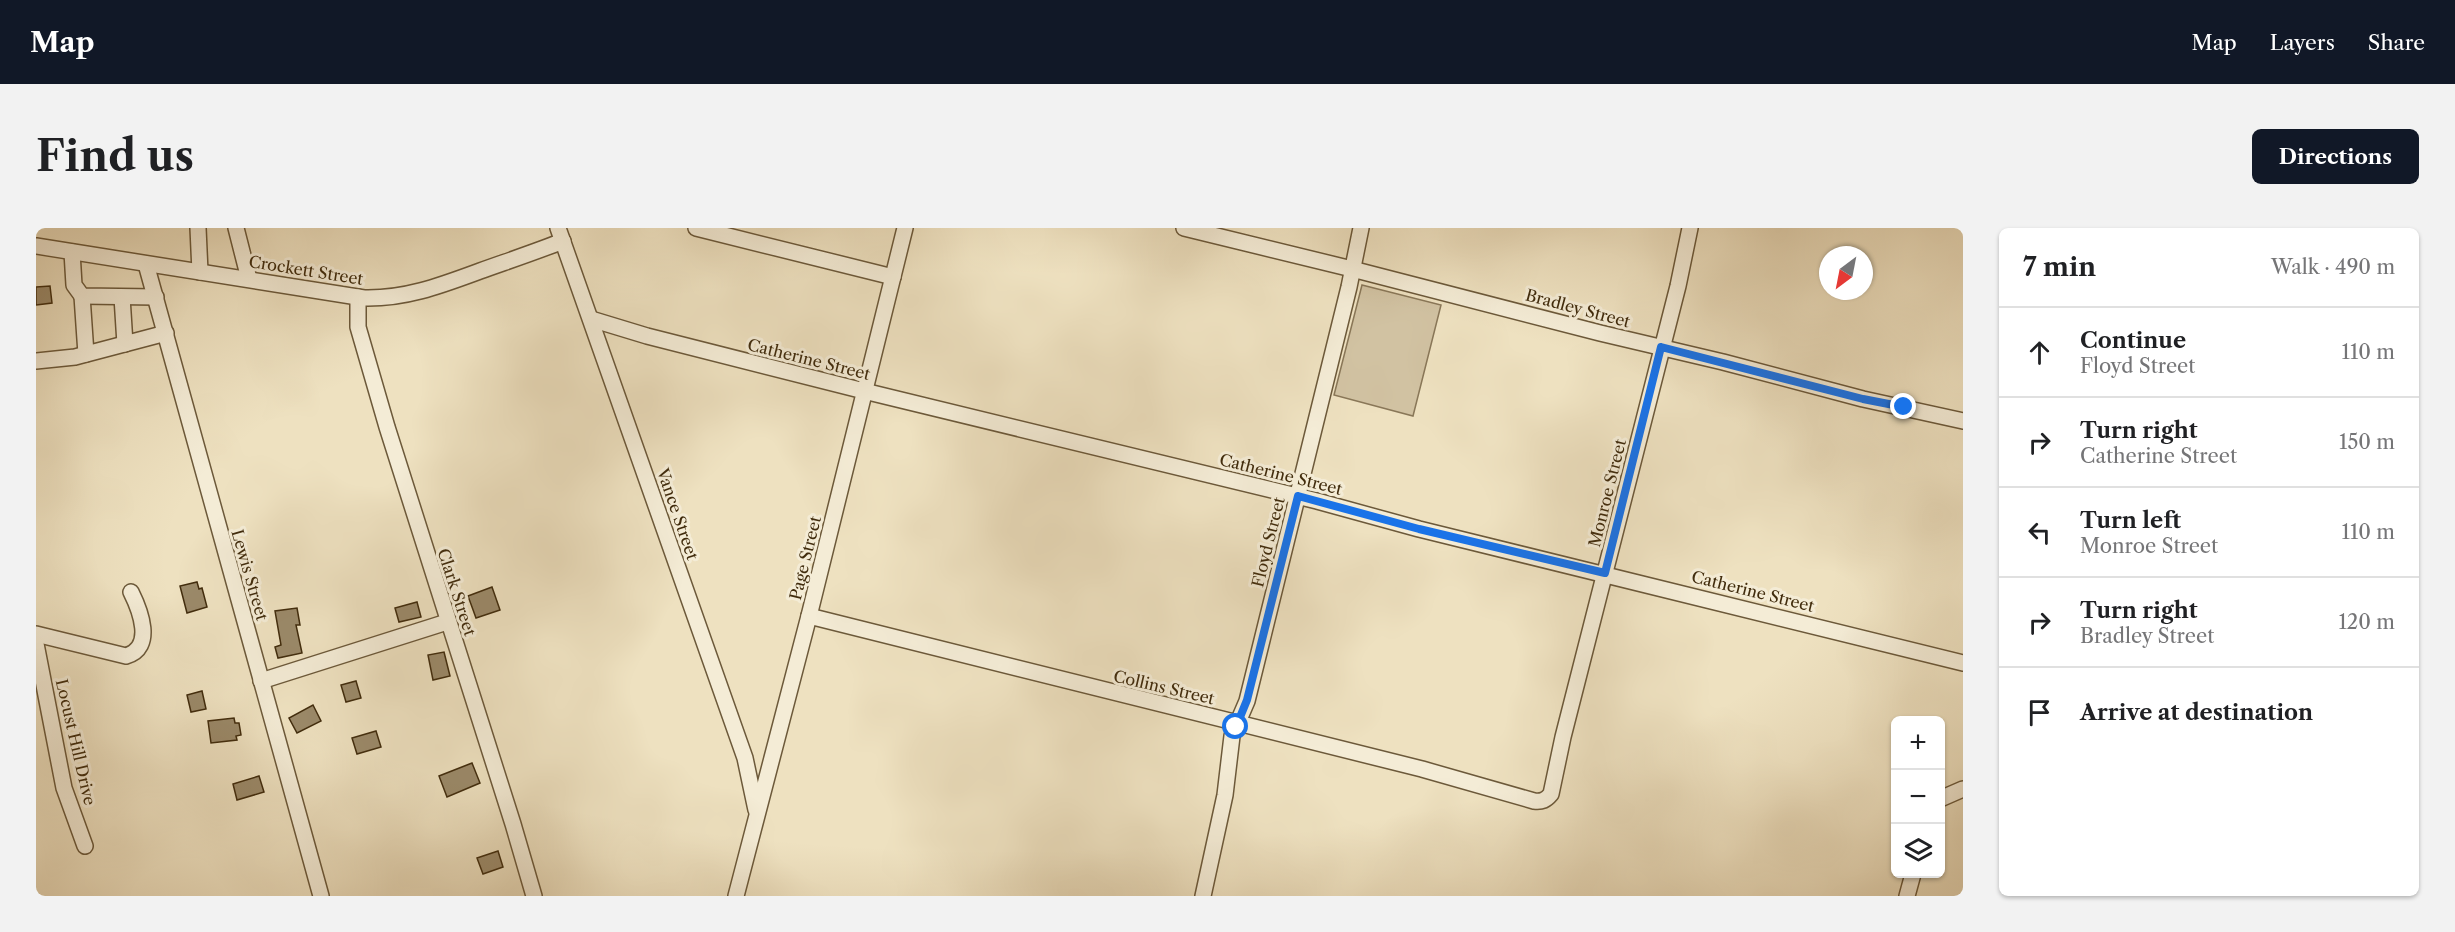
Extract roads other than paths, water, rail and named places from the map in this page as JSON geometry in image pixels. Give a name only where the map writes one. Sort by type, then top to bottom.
[{"type":"street","points":[[198,228],[200,272]]},
{"type":"street","points":[[236,228],[249,279]]},
{"type":"street","points":[[696,228],[893,277]]},
{"type":"street","name":"Page Street","points":[[736,896],[809,616],[905,228]]},
{"type":"street","name":"Bradley Street","points":[[1184,228],[1863,399],[1963,421]]},
{"type":"street","name":"Floyd Street","points":[[1203,896],[1225,795],[1232,736],[1247,700],[1361,228]]},
{"type":"street","name":"Monroe Street","points":[[1511,795],[1540,802],[1551,794],[1563,737],[1678,286],[1690,228]]},
{"type":"street","name":"Crockett Street","points":[[36,246],[358,297],[395,297],[433,289],[560,235]]},
{"type":"street","name":"Vance Street","points":[[560,235],[745,758],[757,814]]},
{"type":"street","points":[[72,252],[74,285],[82,296],[86,354]]},
{"type":"street","name":"Lewis Street","points":[[146,264],[321,896]]},
{"type":"street","points":[[82,296],[156,297]]},
{"type":"street","points":[[122,297],[125,344]]},
{"type":"street","name":"Clark Street","points":[[358,297],[357,321],[447,622],[534,896]]},
{"type":"street","name":"Catherine Street","points":[[591,319],[647,336],[864,391],[1298,496],[1419,529],[1963,663]]},
{"type":"street","points":[[36,361],[86,354],[166,333]]},
{"type":"street","points":[[36,634],[126,656],[133,654],[142,643],[142,624],[140,612],[131,592]]},
{"type":"street","name":"Collins Street","points":[[809,616],[1422,769],[1511,795]]},
{"type":"street","points":[[261,681],[447,622]]},
{"type":"street","name":"Locust Hill Drive","points":[[36,644],[64,788],[85,846]]},
{"type":"street","points":[[1945,797],[1963,789]]},
{"type":"street","points":[[1907,896],[1912,878]]}]
